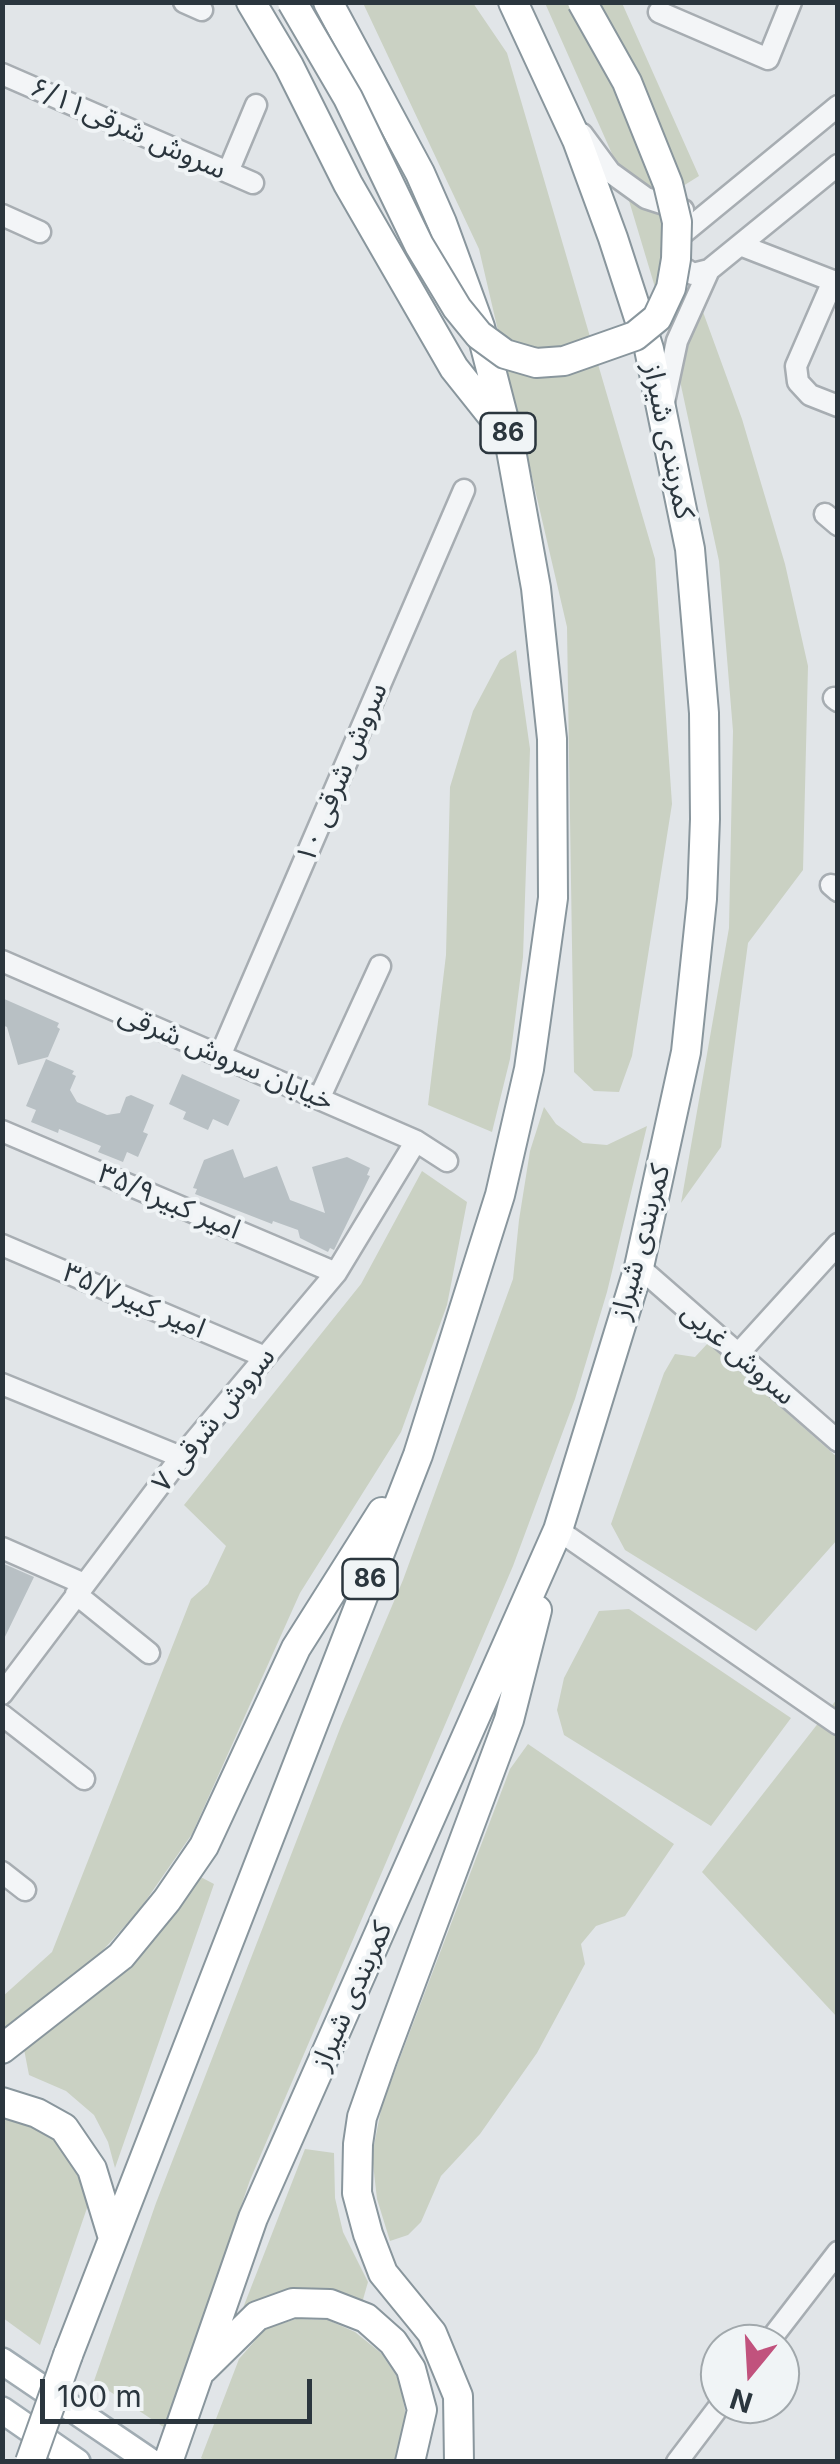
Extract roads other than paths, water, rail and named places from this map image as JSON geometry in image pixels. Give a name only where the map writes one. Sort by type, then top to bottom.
[{"type":"highway","points":[[252,2],[348,184],[454,368],[510,438]]},
{"type":"highway","points":[[292,2],[348,98],[420,245],[457,308],[479,335],[506,354],[536,363],[564,362],[635,336],[658,318],[671,288],[676,259],[677,222],[668,184],[627,82],[582,2]]},
{"type":"highway","name":"86","points":[[30,2462],[113,2238],[418,1456],[500,1195],[529,1069],[553,898],[552,739],[536,588],[510,438],[480,327],[442,224],[420,173],[328,2]]},
{"type":"highway","name":"کمربندی شیراز","points":[[168,2462],[254,2218],[558,1530],[639,1267],[686,1052],[702,899],[705,818],[704,714],[690,549],[649,349],[613,238],[563,108],[512,2]]},
{"type":"highway","points":[[2,2049],[121,1956],[167,1900],[212,1829],[296,1648],[418,1456]]},
{"type":"highway","points":[[459,2462],[458,2396],[432,2332],[384,2273],[368,2234],[357,2193],[358,2144],[362,2116],[508,1720],[558,1530]]},
{"type":"highway","points":[[2,2102],[37,2113],[64,2128],[92,2169],[113,2238]]},
{"type":"highway","points":[[196,2378],[257,2316],[293,2303],[330,2304],[366,2318],[393,2342],[411,2369],[422,2410],[410,2462]]},
{"type":"main road","points":[[2,2362],[150,2462]]},
{"type":"main road","points":[[2,2410],[77,2462]]},
{"type":"street","points":[[659,12],[768,59],[792,2]]},
{"type":"street","name":"سروش شرقی۶/۱۱","points":[[2,74],[253,183]]},
{"type":"street","points":[[228,172],[256,104]]},
{"type":"street","points":[[838,106],[676,238],[673,250],[679,264],[693,274],[709,270],[838,165]]},
{"type":"street","points":[[563,108],[610,172],[646,198],[705,214]]},
{"type":"street","points":[[2,216],[40,232]]},
{"type":"street","points":[[740,245],[835,282],[796,366],[798,382],[810,395],[838,406]]},
{"type":"street","points":[[663,409],[677,341],[709,270]]},
{"type":"street","name":"سروش شرقی ۱۰","points":[[220,1056],[464,490]]},
{"type":"street","name":"خیابان سروش شرقی","points":[[2,961],[416,1141],[447,1160]]},
{"type":"street","points":[[319,1098],[380,966]]},
{"type":"street","name":"امیر کبیر۳۵/۹","points":[[2,1130],[336,1273]]},
{"type":"street","name":"سروش شرقی ۷","points":[[4,1687],[181,1457],[336,1273],[416,1141]]},
{"type":"street","points":[[738,1354],[838,1244]]},
{"type":"street","name":"امیر کبیر۳۵/۷","points":[[2,1246],[265,1358]]},
{"type":"street","name":"سروش غربی","points":[[639,1267],[838,1441]]},
{"type":"street","points":[[2,1384],[181,1457]]},
{"type":"street","points":[[558,1530],[838,1724]]},
{"type":"street","points":[[2,1548],[80,1589],[149,1653]]},
{"type":"street","points":[[2,1716],[84,1779]]},
{"type":"street","points":[[2,1872],[25,1890]]},
{"type":"street","points":[[782,2324],[838,2252]]},
{"type":"street","points":[[676,2462],[705,2424]]}]
